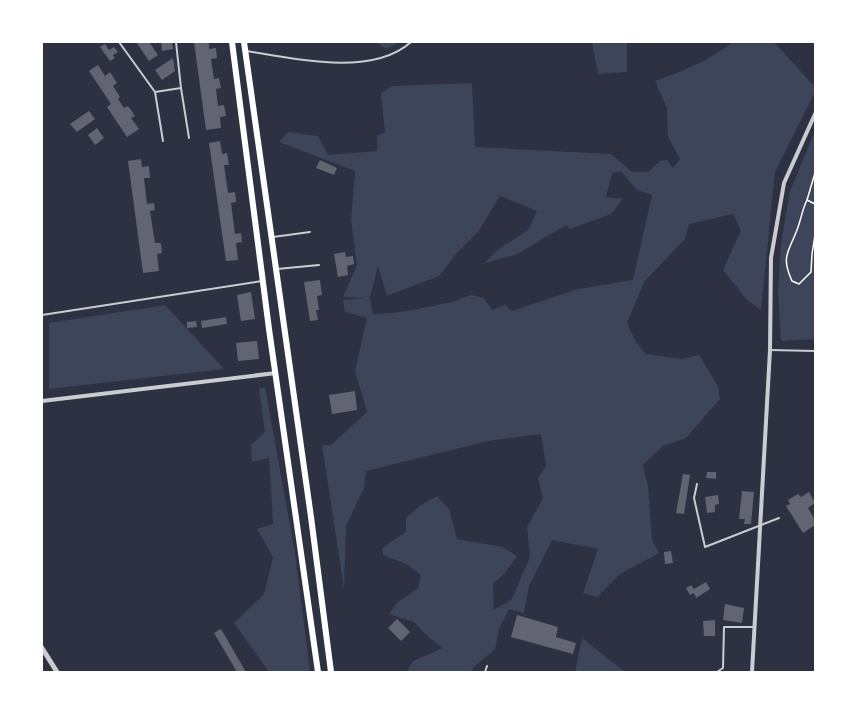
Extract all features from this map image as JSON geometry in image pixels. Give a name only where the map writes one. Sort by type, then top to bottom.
[{"type":"main road","points":[[232,42],[263,281],[318,672]]},
{"type":"main road","points":[[244,42],[311,517],[330,672]]},
{"type":"street","points":[[752,672],[770,350],[771,258],[784,183],[815,114]]},
{"type":"street","points":[[42,401],[276,373]]},
{"type":"street","points":[[42,648],[57,672]]},
{"type":"lane","points":[[119,42],[155,92],[163,141]]},
{"type":"lane","points":[[176,42],[181,88],[189,138]]},
{"type":"lane","points":[[246,51],[328,63],[362,62],[388,55],[405,48],[411,42]]},
{"type":"lane","points":[[155,92],[181,88]]},
{"type":"lane","points":[[272,238],[310,232]]},
{"type":"lane","points":[[276,269],[319,265]]},
{"type":"lane","points":[[42,315],[263,281]]},
{"type":"lane","points":[[770,350],[815,351]]},
{"type":"lane","points":[[697,484],[694,498],[705,547],[779,518]]},
{"type":"lane","points":[[717,672],[723,668],[724,627],[754,627]]},
{"type":"lane","points":[[485,672],[487,666]]},
{"type":"path","points":[[815,173],[797,229],[787,253],[787,269],[792,282],[799,284],[811,272],[815,235]]},
{"type":"path","points":[[806,200],[815,204]]},
{"type":"shaded area","points":[[376,42],[400,42],[386,49]]},
{"type":"shaded area","points":[[592,42],[627,43],[627,72],[598,74]]},
{"type":"shaded area","points":[[734,42],[774,42],[815,87],[815,92],[775,172],[761,310],[747,300],[723,270],[741,230],[733,214],[689,224],[685,239],[644,282],[627,323],[636,342],[646,354],[682,359],[699,355],[718,386],[720,399],[686,438],[663,446],[643,465],[648,486],[652,540],[659,553],[620,574],[597,597],[583,593],[598,549],[552,540],[529,586],[524,613],[509,609],[499,629],[495,649],[474,667],[471,672],[407,671],[413,661],[443,648],[427,636],[414,622],[389,614],[397,603],[418,588],[421,575],[406,564],[383,555],[382,548],[406,532],[406,518],[421,505],[437,496],[449,509],[457,539],[503,547],[517,556],[504,574],[493,584],[494,610],[512,599],[530,557],[527,527],[543,498],[538,478],[546,466],[541,434],[488,441],[366,471],[364,488],[346,526],[344,588],[322,445],[331,445],[367,412],[355,371],[367,318],[345,312],[343,300],[365,298],[343,297],[357,265],[351,220],[355,171],[279,142],[288,132],[318,136],[328,155],[377,151],[377,135],[385,133],[381,93],[392,86],[472,83],[475,147],[611,154],[632,172],[648,172],[660,161],[667,160],[673,168],[680,159],[668,137],[667,108],[655,81],[704,61]],"holes":[[[621,171],[637,190],[652,195],[633,280],[578,289],[512,311],[505,305],[492,310],[484,298],[471,295],[452,302],[413,310],[373,314],[370,298],[378,266],[387,296],[439,276],[457,253],[478,232],[500,196],[537,211],[528,230],[496,251],[485,263],[518,254],[567,225],[570,229],[611,214],[623,199],[606,197],[612,173]]]},
{"type":"shaded area","points":[[815,131],[815,339],[781,341],[778,291],[781,243],[790,191]]},
{"type":"shaded area","points":[[165,305],[224,369],[49,389],[49,323]]},
{"type":"shaded area","points":[[265,387],[295,553],[310,672],[269,672],[234,623],[264,594],[273,557],[257,529],[273,524],[269,458],[252,462],[251,445],[265,432],[259,389]]},
{"type":"shaded area","points":[[582,638],[625,672],[575,672]]},
{"type":"building","points":[[136,42],[149,42],[158,55],[149,61]]},
{"type":"building","points":[[161,42],[172,42],[173,49],[162,51]]},
{"type":"building","points":[[194,42],[209,42],[209,49],[216,48],[217,58],[211,59],[214,79],[219,78],[221,88],[216,89],[218,106],[224,105],[226,116],[220,117],[221,128],[206,130]]},
{"type":"building","points":[[105,44],[109,50],[114,47],[118,52],[113,55],[115,58],[110,61],[100,47]]},
{"type":"building","points":[[173,58],[175,71],[162,80],[155,70]]},
{"type":"building","points":[[98,65],[105,76],[110,72],[117,83],[113,86],[120,97],[118,99],[124,108],[128,106],[135,116],[131,118],[139,129],[127,137],[107,107],[111,104],[89,71]]},
{"type":"building","points":[[89,111],[95,119],[77,132],[70,124]]},
{"type":"building","points":[[97,128],[104,138],[95,145],[88,135]]},
{"type":"building","points":[[220,141],[222,154],[227,153],[229,165],[224,165],[228,193],[235,192],[236,202],[231,203],[235,234],[241,233],[242,242],[236,243],[238,260],[226,261],[209,143]]},
{"type":"building","points":[[141,159],[142,167],[149,166],[150,178],[144,178],[147,204],[154,203],[155,210],[150,211],[155,243],[161,243],[162,253],[157,254],[159,271],[143,273],[128,161]]},
{"type":"building","points":[[320,160],[337,168],[334,175],[316,168]]},
{"type":"building","points":[[345,252],[346,257],[353,256],[354,264],[347,266],[348,275],[338,277],[334,254]]},
{"type":"building","points":[[320,280],[322,295],[317,296],[319,310],[316,310],[318,320],[310,321],[304,282]]},
{"type":"building","points":[[251,292],[255,319],[241,321],[237,295]]},
{"type":"building","points":[[226,317],[227,324],[202,328],[201,321]]},
{"type":"building","points":[[196,321],[197,327],[187,328],[187,322]]},
{"type":"building","points":[[257,341],[259,359],[238,361],[236,343]]},
{"type":"building","points":[[355,391],[357,410],[332,414],[329,395]]},
{"type":"building","points":[[707,472],[716,472],[716,479],[706,478]]},
{"type":"building","points":[[683,474],[690,475],[684,514],[676,513]]},
{"type":"building","points":[[742,491],[754,492],[751,524],[744,524],[745,519],[739,519]]},
{"type":"building","points":[[809,492],[815,503],[808,508],[815,520],[815,525],[803,533],[786,506],[790,504],[788,500],[798,494],[801,497]]},
{"type":"building","points":[[718,495],[719,504],[715,505],[715,512],[707,513],[705,497]]},
{"type":"building","points":[[671,551],[673,563],[665,564],[664,552]]},
{"type":"building","points":[[706,582],[710,589],[696,598],[694,593],[690,595],[686,588],[691,585],[694,589]]},
{"type":"building","points":[[725,604],[744,608],[742,623],[723,620]]},
{"type":"building","points":[[517,615],[558,627],[556,637],[576,643],[573,654],[511,637]]},
{"type":"building","points":[[397,619],[410,632],[401,641],[388,628]]},
{"type":"building","points":[[715,620],[715,636],[704,636],[703,621]]},
{"type":"building","points":[[221,629],[246,672],[237,672],[214,633]]}]
